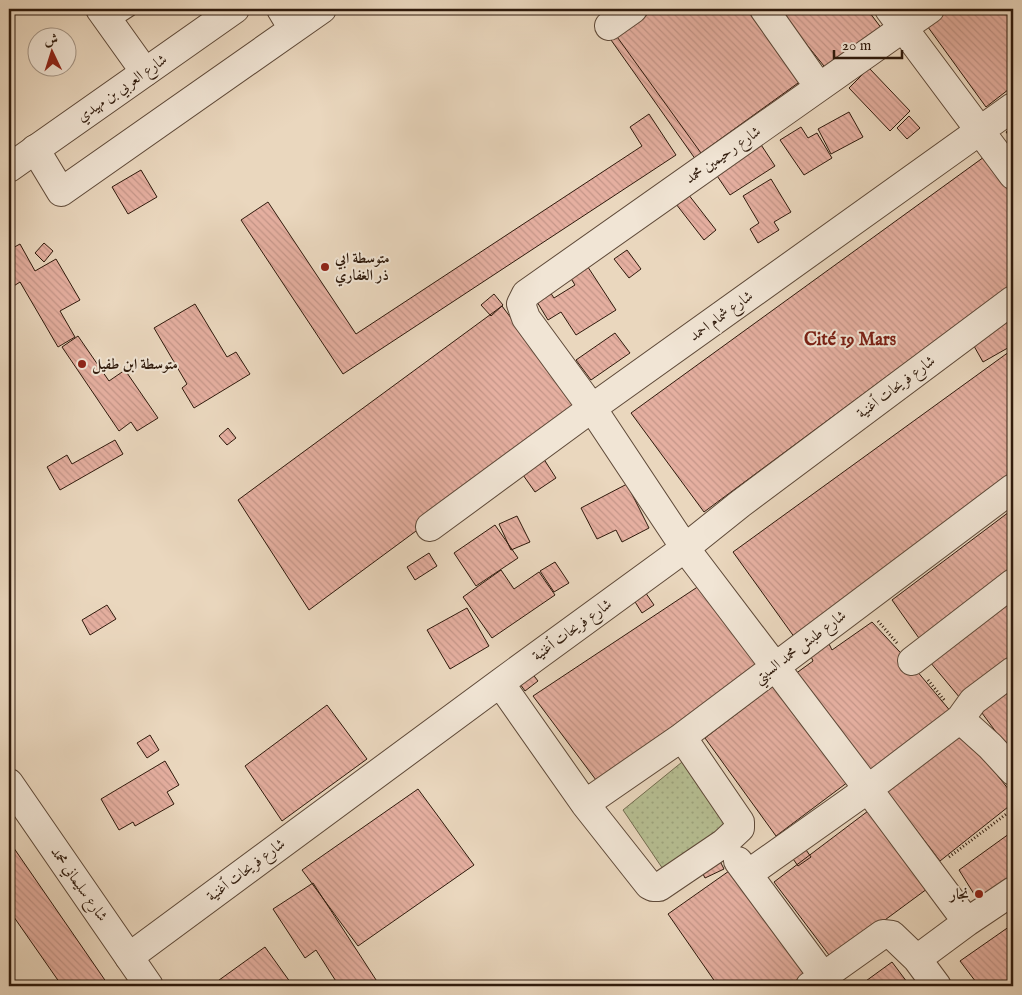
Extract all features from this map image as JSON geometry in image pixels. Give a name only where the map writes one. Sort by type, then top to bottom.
[{"type":"street","name":"شارع العربي بن مهيدي","points":[[9,168],[235,9]]},
{"type":"street","points":[[35,149],[61,192],[287,19],[322,9]]},
{"type":"street","points":[[609,26],[634,9]]},
{"type":"street","points":[[764,9],[819,87]]},
{"type":"street","name":"شارع رحيمين محمد","points":[[592,408],[526,318],[521,304],[526,294],[819,87],[896,19],[930,9]]},
{"type":"street","points":[[113,13],[145,72]]},
{"type":"street","points":[[896,19],[1013,175]]},
{"type":"street","name":"شارع شمام احمد","points":[[430,527],[592,408],[1013,106]]},
{"type":"street","name":"شارع فريحات ٱغنية","points":[[129,957],[685,548],[740,504],[1013,300]]},
{"type":"street","points":[[592,408],[685,548],[967,922]]},
{"type":"street","name":"شارع طبش محمد السبتي","points":[[586,804],[682,737],[1013,488]]},
{"type":"street","points":[[912,661],[1013,583]]},
{"type":"street","points":[[748,874],[868,789],[960,719],[972,701],[1013,671]]},
{"type":"street","points":[[500,683],[586,804],[649,885],[654,887],[659,887],[724,843],[740,828],[740,822],[682,737]]},
{"type":"street","points":[[960,719],[990,746],[1013,771]]},
{"type":"street","name":"شارع سليماني محمد","points":[[9,782],[149,986]]},
{"type":"street","points":[[724,843],[748,874],[816,981],[883,934],[892,935],[917,960],[937,986]]},
{"type":"street","points":[[917,960],[967,922],[1013,891]]},
{"type":"path","points":[[929,872],[1013,809]]},
{"type":"green space","points":[[687,758],[731,827],[667,875],[623,810]]},
{"type":"building","points":[[651,9],[755,9],[805,78],[701,153],[615,34]]},
{"type":"building","points":[[655,9],[754,9],[807,82],[696,160],[611,40]]},
{"type":"building","points":[[778,9],[867,9],[882,29],[828,71]]},
{"type":"building","points":[[945,9],[1013,9],[1013,86],[986,107],[925,23]]},
{"type":"building","points":[[869,68],[910,111],[890,131],[849,88]]},
{"type":"building","points":[[849,112],[863,137],[831,154],[818,129]]},
{"type":"building","points":[[649,114],[676,155],[343,374],[241,220],[268,202],[356,334],[642,146],[630,127]]},
{"type":"building","points":[[909,116],[920,128],[907,139],[897,128]]},
{"type":"building","points":[[801,127],[808,138],[817,133],[832,158],[804,175],[780,140]]},
{"type":"building","points":[[1013,127],[1013,141],[1006,132]]},
{"type":"building","points":[[752,131],[775,166],[730,195],[709,164]]},
{"type":"building","points":[[984,157],[1013,196],[1013,283],[704,512],[631,413]]},
{"type":"building","points":[[141,170],[157,197],[128,214],[112,187]]},
{"type":"building","points":[[771,179],[791,212],[774,222],[779,230],[758,243],[750,229],[759,223],[743,196]]},
{"type":"building","points":[[662,186],[688,194],[716,230],[704,240]]},
{"type":"building","points":[[44,243],[53,251],[44,262],[35,253]]},
{"type":"building","points":[[20,244],[35,271],[56,259],[80,300],[60,311],[75,337],[58,347],[20,282],[9,289],[9,270],[14,267],[9,258],[9,250]]},
{"type":"building","points":[[627,250],[641,269],[629,278],[614,259]]},
{"type":"building","points":[[582,258],[616,310],[576,335],[561,312],[548,320],[531,292],[544,283],[554,298],[575,285],[565,269]]},
{"type":"building","points":[[494,294],[503,305],[491,316],[481,305]]},
{"type":"building","points":[[195,304],[227,357],[236,352],[250,374],[194,408],[182,388],[187,384],[154,328]]},
{"type":"building","points":[[502,306],[580,410],[309,610],[238,500]]},
{"type":"building","points":[[1008,318],[1013,326],[1013,345],[983,362],[970,339]]},
{"type":"building","points":[[615,333],[630,353],[591,380],[576,360]]},
{"type":"building","points":[[78,336],[109,381],[125,370],[158,418],[137,431],[131,422],[119,431],[62,347]]},
{"type":"building","points":[[1013,349],[1013,480],[795,638],[733,552]]},
{"type":"building","points":[[228,428],[236,438],[227,445],[219,436]]},
{"type":"building","points":[[115,440],[123,454],[60,490],[47,467],[67,455],[72,464]]},
{"type":"building","points":[[538,450],[556,478],[535,492],[516,465]]},
{"type":"building","points":[[627,484],[649,528],[622,542],[616,530],[597,539],[581,508]]},
{"type":"building","points":[[1013,509],[1013,571],[921,641],[892,600]]},
{"type":"building","points":[[517,516],[530,542],[511,550],[499,524]]},
{"type":"building","points":[[495,525],[518,558],[476,586],[454,553]]},
{"type":"building","points":[[429,553],[437,566],[415,580],[407,567]]},
{"type":"building","points":[[555,562],[569,583],[554,592],[540,571]]},
{"type":"building","points":[[501,570],[514,589],[539,572],[555,595],[492,638],[463,597]]},
{"type":"building","points":[[702,584],[762,664],[596,780],[533,696]]},
{"type":"building","points":[[643,589],[654,605],[642,613],[632,597]]},
{"type":"building","points":[[1013,599],[1013,668],[965,704],[930,662]]},
{"type":"building","points":[[107,605],[116,619],[90,635],[82,620]]},
{"type":"building","points":[[467,608],[489,646],[450,669],[427,630]]},
{"type":"building","points":[[872,622],[911,664],[952,713],[866,779],[791,677],[813,661],[809,652],[827,640],[832,650]]},
{"type":"building","points":[[528,668],[538,681],[525,691],[515,677]]},
{"type":"building","points":[[781,680],[852,779],[776,836],[705,738]]},
{"type":"building","points":[[1013,684],[1013,755],[979,709]]},
{"type":"building","points":[[327,705],[367,759],[282,821],[245,766]]},
{"type":"building","points":[[963,732],[1013,795],[1013,803],[940,861],[884,788]]},
{"type":"building","points":[[150,735],[159,750],[147,758],[137,743]]},
{"type":"building","points":[[165,761],[179,785],[167,792],[174,804],[135,826],[133,822],[119,830],[101,799]]},
{"type":"building","points":[[418,789],[474,865],[358,946],[302,870]]},
{"type":"building","points":[[872,808],[931,886],[832,959],[774,882]]},
{"type":"building","points":[[1013,831],[1013,889],[984,910],[959,870]]},
{"type":"building","points":[[797,837],[811,857],[798,866],[784,846]]},
{"type":"building","points":[[9,841],[109,986],[62,986],[9,910]]},
{"type":"building","points":[[718,857],[724,869],[705,878],[699,866]]},
{"type":"building","points":[[739,864],[816,975],[800,986],[718,986],[668,914]]},
{"type":"building","points":[[313,883],[380,986],[339,986],[316,950],[305,958],[273,909]]},
{"type":"building","points":[[1013,900],[1013,919],[1012,920],[1003,906]]},
{"type":"building","points":[[1013,924],[1013,986],[979,986],[960,961]]},
{"type":"building","points":[[265,947],[293,986],[218,986],[215,983]]},
{"type":"building","points":[[892,962],[910,986],[859,986]]},
{"type":"place","name":"متوسطة ابي ذر الغفاري","points":[[325,267]]},
{"type":"place","name":"متوسطة ابن طفيل","points":[[82,364]]},
{"type":"place","name":"نجار","points":[[979,894]]},
{"type":"district","name":"Cité 19 Mars","points":[[850,340]]}]
